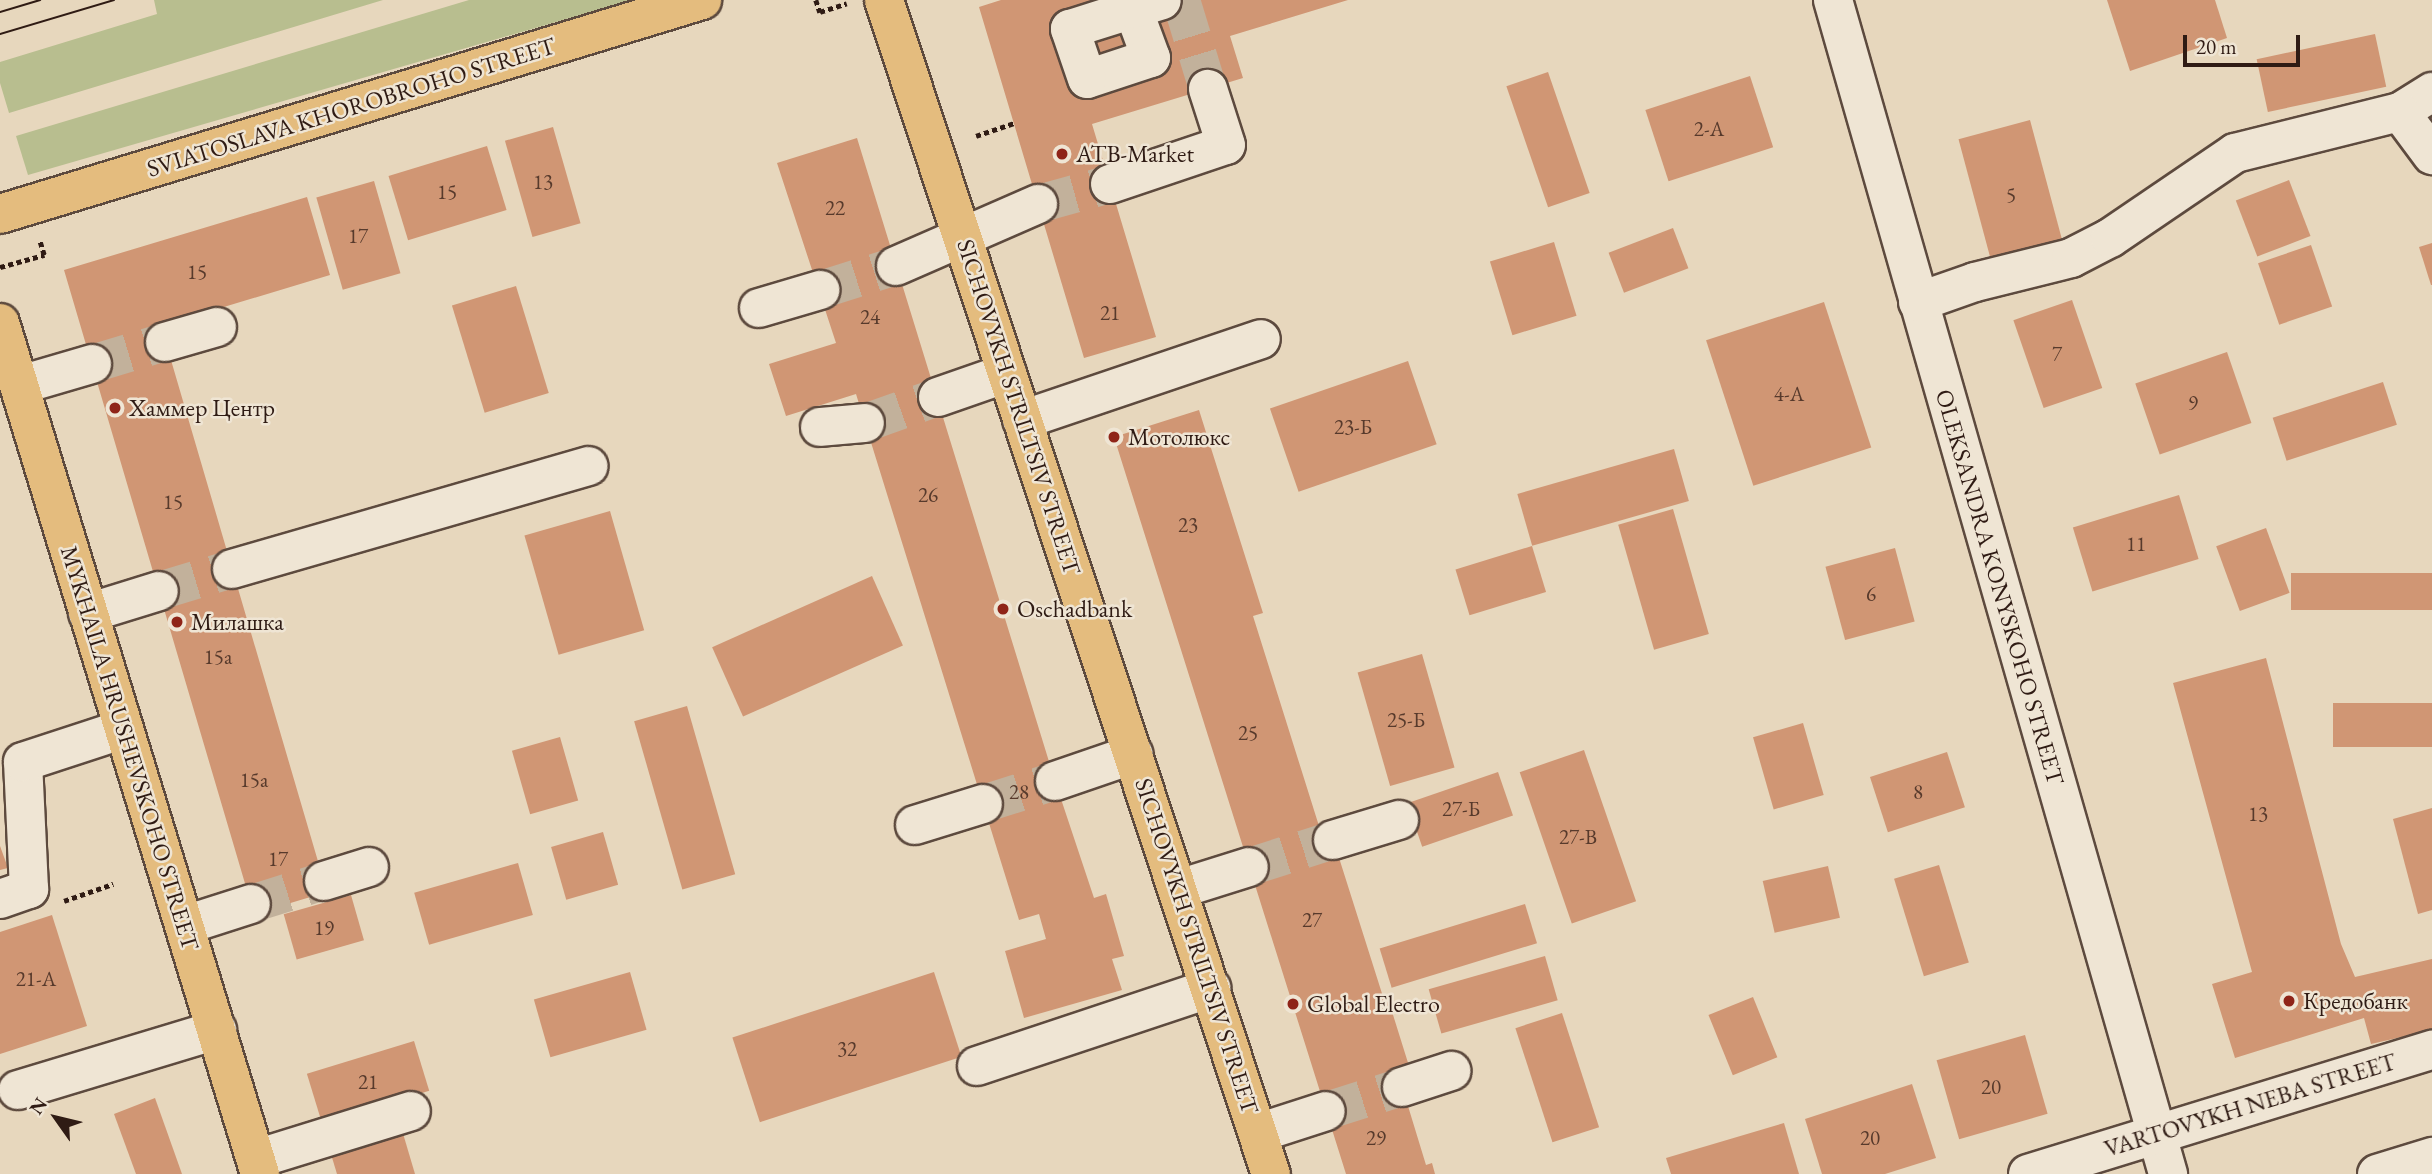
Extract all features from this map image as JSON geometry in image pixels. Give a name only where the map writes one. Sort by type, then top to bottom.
[{"type":"main road","name":"SVIATOSLAVA KHOROBROHO STREET","points":[[0,214],[702,0]]},
{"type":"main road","name":"SICHOVYKH STRILTSIV STREET","points":[[884,0],[1135,754],[1271,1174]]},
{"type":"main road","name":"MYKHAILA HRUSHEVSKOHO STREET","points":[[0,323],[258,1167]]},
{"type":"street","name":"OLEKSANDRA KONYSKOHO STREET","points":[[1833,0],[2168,1174]]},
{"type":"street","points":[[1110,184],[1226,145],[1208,89]]},
{"type":"street","points":[[1918,302],[1975,282],[2071,258],[2110,238],[2235,153],[2400,112],[2432,92]]},
{"type":"street","points":[[2400,112],[2432,155]]},
{"type":"street","points":[[896,265],[1038,204]]},
{"type":"street","points":[[759,308],[820,290]]},
{"type":"street","points":[[165,342],[217,327]]},
{"type":"street","points":[[1023,420],[1261,339]]},
{"type":"street","points":[[20,386],[92,364]]},
{"type":"street","points":[[938,397],[1007,373]]},
{"type":"street","points":[[820,427],[865,424]]},
{"type":"street","points":[[232,569],[588,466]]},
{"type":"street","points":[[88,613],[159,591]]},
{"type":"street","points":[[0,899],[29,889],[23,762],[124,729]]},
{"type":"street","points":[[1055,780],[1135,754]]},
{"type":"street","points":[[915,825],[983,804]]},
{"type":"street","points":[[1333,840],[1399,820]]},
{"type":"street","points":[[324,881],[369,867]]},
{"type":"street","points":[[1179,889],[1249,867]]},
{"type":"street","points":[[185,925],[251,904]]},
{"type":"street","points":[[977,1066],[1211,988]]},
{"type":"street","points":[[18,1090],[217,1030]]},
{"type":"street","name":"VARTOVYKH NEBA STREET","points":[[2028,1174],[2156,1132],[2432,1050]]},
{"type":"street","points":[[1402,1087],[1451,1071]]},
{"type":"street","points":[[258,1167],[411,1111]]},
{"type":"street","points":[[1258,1133],[1326,1111]]},
{"type":"street","points":[[2377,1174],[2432,1157]]},
{"type":"path","points":[[816,0],[820,12],[857,0]]},
{"type":"path","points":[[976,136],[1014,123]]},
{"type":"path","points":[[0,267],[44,255]]},
{"type":"path","points":[[67,900],[113,884]]},
{"type":"green space","points":[[154,0],[383,0],[9,113],[0,83],[0,62],[157,14]]},
{"type":"green space","points":[[469,0],[632,0],[28,175],[16,136]]},
{"type":"building","name":"ATB-Market","points":[[1001,0],[1348,0],[1230,36],[1243,78],[1092,124],[1156,337],[1084,358],[979,7]]},
{"type":"building","points":[[2107,0],[2215,0],[2227,38],[2130,71]]},
{"type":"building","points":[[2375,34],[2386,87],[2268,112],[2257,59]]},
{"type":"building","points":[[1548,72],[1590,193],[1548,207],[1506,86]]},
{"type":"building","points":[[1750,76],[1773,147],[1669,181],[1645,110]]},
{"type":"building","points":[[2030,120],[2065,249],[1993,269],[1959,139]]},
{"type":"building","points":[[553,127],[581,223],[533,237],[505,141]]},
{"type":"building","points":[[857,138],[1055,781],[1094,898],[1106,894],[1124,956],[1112,959],[1122,990],[1024,1018],[1005,951],[1046,939],[1039,914],[1019,920],[856,394],[786,416],[769,364],[836,343],[777,163]]},
{"type":"building","points":[[487,146],[507,210],[408,240],[389,176]]},
{"type":"building","points":[[2289,180],[2311,236],[2257,256],[2236,200]]},
{"type":"building","points":[[374,181],[400,273],[343,290],[316,198]]},
{"type":"building","points":[[307,197],[330,275],[161,326],[327,892],[254,914],[64,270]]},
{"type":"building","points":[[1673,228],[1688,268],[1624,293],[1609,253]]},
{"type":"building","points":[[1554,242],[1577,316],[1512,335],[1490,262]]},
{"type":"building","points":[[2432,243],[2432,285],[2431,285],[2419,247]]},
{"type":"building","points":[[2311,245],[2332,306],[2279,325],[2258,263]]},
{"type":"building","points":[[516,286],[549,393],[485,413],[452,306]]},
{"type":"building","points":[[2072,300],[2102,388],[2044,408],[2013,320]]},
{"type":"building","points":[[1824,302],[1871,448],[1753,486],[1706,340]]},
{"type":"building","points":[[2227,352],[2251,423],[2160,454],[2135,384]]},
{"type":"building","points":[[1408,361],[1437,444],[1299,492],[1270,409]]},
{"type":"building","points":[[2383,382],[2397,425],[2287,461],[2273,418]]},
{"type":"building","points":[[1199,410],[1263,613],[1253,616],[1319,826],[1328,823],[1385,1003],[1389,1002],[1409,1066],[1397,1070],[1426,1165],[1432,1163],[1435,1174],[1346,1174],[1114,437]]},
{"type":"building","points":[[1674,449],[1689,501],[1532,546],[1517,494]]},
{"type":"building","points":[[2179,495],[2199,559],[2092,592],[2073,527]]},
{"type":"building","points":[[1673,509],[1709,634],[1654,650],[1618,525]]},
{"type":"building","points":[[610,511],[644,630],[559,655],[524,536]]},
{"type":"building","points":[[2266,528],[2290,593],[2240,611],[2216,546]]},
{"type":"building","points":[[1532,546],[1546,592],[1470,615],[1455,569]]},
{"type":"building","points":[[1895,548],[1915,621],[1845,640],[1825,567]]},
{"type":"building","points":[[2291,573],[2432,573],[2432,610],[2291,610]]},
{"type":"building","points":[[872,576],[903,645],[743,717],[712,647]]},
{"type":"building","points":[[1422,654],[1455,767],[1390,786],[1358,672]]},
{"type":"building","points":[[2266,658],[2341,944],[2355,977],[2432,959],[2432,1030],[2371,1044],[2364,1018],[2235,1058],[2212,984],[2252,972],[2173,683]]},
{"type":"building","points":[[2333,703],[2432,703],[2432,747],[2333,747]]},
{"type":"building","points":[[687,706],[735,874],[682,889],[634,721]]},
{"type":"building","points":[[1803,723],[1824,795],[1774,809],[1753,737]]},
{"type":"building","points":[[560,737],[578,800],[530,814],[512,751]]},
{"type":"building","points":[[1584,750],[1636,901],[1572,923],[1520,772]]},
{"type":"building","points":[[1947,752],[1965,807],[1888,832],[1870,777]]},
{"type":"building","points":[[1498,772],[1513,815],[1422,847],[1407,803]]},
{"type":"building","points":[[2432,808],[2432,910],[2418,914],[2393,819]]},
{"type":"building","points":[[603,832],[618,885],[566,900],[551,847]]},
{"type":"building","points":[[0,846],[8,868],[0,870]]},
{"type":"building","points":[[518,863],[533,915],[429,945],[414,893]]},
{"type":"building","points":[[1939,865],[1969,963],[1924,976],[1894,879]]},
{"type":"building","points":[[1828,866],[1840,918],[1775,933],[1763,881]]},
{"type":"building","points":[[351,895],[364,940],[297,959],[284,914]]},
{"type":"building","points":[[1525,904],[1537,943],[1392,988],[1380,948]]},
{"type":"building","points":[[52,915],[87,1026],[0,1054],[0,932]]},
{"type":"building","points":[[1545,956],[1558,1000],[1441,1034],[1429,989]]},
{"type":"building","points":[[630,972],[647,1030],[550,1057],[534,1000]]},
{"type":"building","points":[[934,972],[962,1057],[760,1122],[732,1038]]},
{"type":"building","points":[[1753,997],[1777,1057],[1733,1075],[1708,1015]]},
{"type":"building","points":[[1562,1013],[1599,1127],[1552,1142],[1515,1028]]},
{"type":"building","points":[[2025,1035],[2048,1114],[1959,1139],[1937,1060]]},
{"type":"building","points":[[414,1041],[429,1091],[322,1123],[307,1074]]},
{"type":"building","points":[[1912,1084],[1936,1158],[1885,1174],[1822,1174],[1805,1119]]},
{"type":"building","points":[[155,1098],[182,1174],[136,1174],[114,1114]]},
{"type":"building","points":[[399,1120],[415,1174],[337,1174],[327,1141]]},
{"type":"building","points":[[1784,1123],[1799,1174],[1671,1174],[1666,1158]]},
{"type":"tunnel","points":[[1181,0],[1208,89]]},
{"type":"tunnel","points":[[1038,204],[1110,184]]},
{"type":"tunnel","points":[[820,290],[896,266]]},
{"type":"tunnel","points":[[92,364],[165,342]]},
{"type":"tunnel","points":[[865,423],[938,397]]},
{"type":"tunnel","points":[[159,591],[232,569]]},
{"type":"tunnel","points":[[983,804],[1055,781]]},
{"type":"tunnel","points":[[1249,867],[1333,840]]},
{"type":"tunnel","points":[[251,904],[324,881]]},
{"type":"tunnel","points":[[1326,1111],[1402,1087]]},
{"type":"tram line","points":[[0,12],[40,0]]},
{"type":"tram line","points":[[0,34],[114,0]]},
{"type":"place","name":"ATB-Market","points":[[1062,154]]},
{"type":"place","name":"Хаммер Центр","points":[[115,408]]},
{"type":"place","name":"Мотолюкс","points":[[1114,437]]},
{"type":"place","name":"Oschadbank","points":[[1003,609]]},
{"type":"place","name":"Милашка","points":[[177,622]]},
{"type":"place","name":"Кредобанк","points":[[2289,1001]]},
{"type":"place","name":"Global Electro","points":[[1293,1004]]}]
